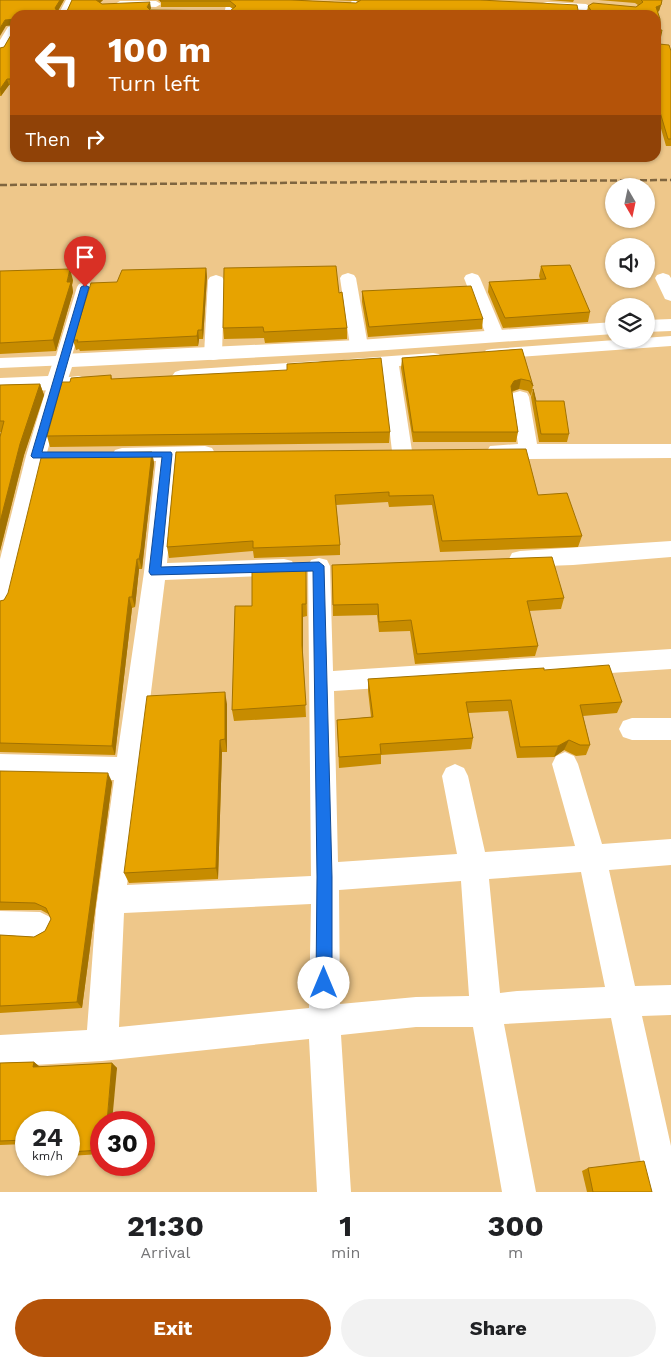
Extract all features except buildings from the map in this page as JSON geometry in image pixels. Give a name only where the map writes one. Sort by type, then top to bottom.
[{"type":"street","points":[[540,4],[589,6]]},
{"type":"street","points":[[112,5],[158,9]]},
{"type":"street","points":[[0,52],[10,36]]},
{"type":"street","points":[[348,278],[359,346]]},
{"type":"street","points":[[472,278],[495,335]]},
{"type":"street","points":[[663,278],[671,296]]},
{"type":"street","points":[[213,355],[216,280]]},
{"type":"street","points":[[0,603],[46,456],[57,383],[85,287]]},
{"type":"street","points":[[655,326],[671,325]]},
{"type":"street","points":[[0,364],[213,355],[605,329]]},
{"type":"street","points":[[477,355],[671,342]]},
{"type":"street","points":[[166,377],[448,357]]},
{"type":"street","points":[[383,451],[412,451],[390,362]]},
{"type":"street","points":[[0,385],[97,381]]},
{"type":"street","points":[[520,397],[529,452]]},
{"type":"street","points":[[480,451],[671,451]]},
{"type":"street","points":[[102,455],[226,453]]},
{"type":"street","points":[[102,1045],[111,900],[155,572],[167,454]]},
{"type":"street","points":[[505,560],[573,557],[671,549]]},
{"type":"street","points":[[155,572],[328,566],[320,682],[325,883],[324,1021],[334,1192]]},
{"type":"street","points":[[320,682],[671,659]]},
{"type":"street","points":[[632,730],[671,729]]},
{"type":"street","points":[[565,764],[592,858],[664,1192]]},
{"type":"street","points":[[0,766],[128,769]]},
{"type":"street","points":[[455,776],[474,867],[486,1011],[519,1192]]},
{"type":"street","points":[[111,900],[325,883],[474,867],[671,852]]},
{"type":"street","points":[[0,926],[40,927]]},
{"type":"street","points":[[0,1051],[102,1045],[416,1012],[486,1011],[518,1006],[671,1000]]},
{"type":"railway","points":[[0,185],[671,180]]},
{"type":"route","points":[[85,287],[36,456],[167,454],[155,572],[319,566],[325,877],[324,983]]}]
